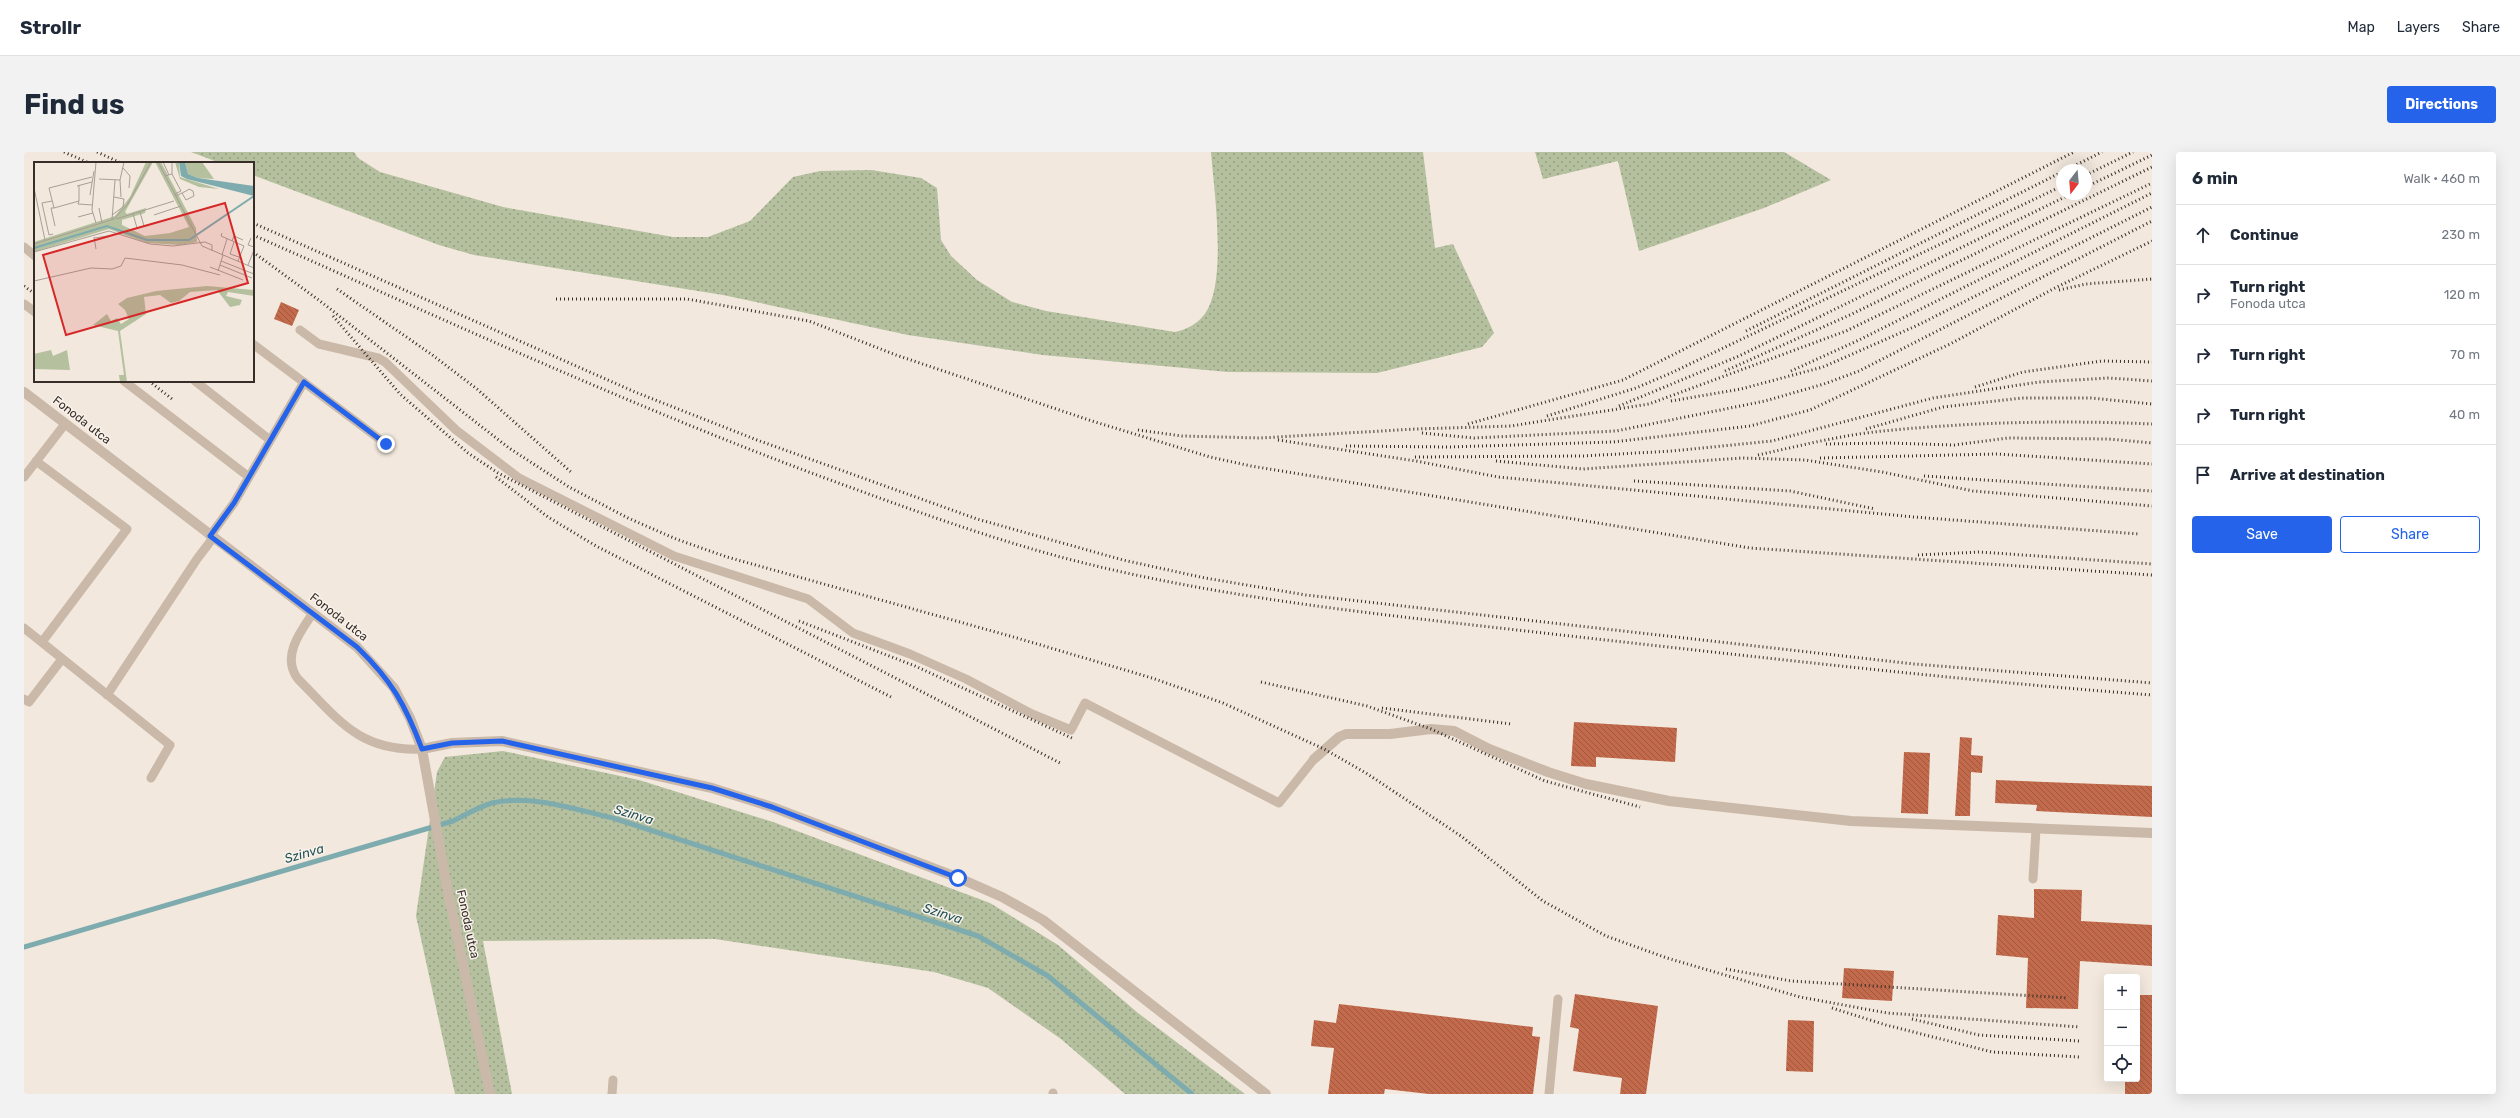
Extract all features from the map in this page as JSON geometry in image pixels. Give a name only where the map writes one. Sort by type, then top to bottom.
[{"type":"street","name":"Fonoda utca","points":[[24,392],[357,647],[384,674],[402,701],[422,749],[440,852],[490,1094]]},
{"type":"street","points":[[1314,759],[1339,736],[1346,734],[1390,734],[1444,729],[1454,731],[1496,752],[1554,774],[1586,784],[1669,801],[1851,821],[2152,833]]},
{"type":"street","points":[[422,749],[452,743],[502,741],[712,788],[772,807],[958,878],[1002,897],[1043,920],[1266,1094]]},
{"type":"lane","points":[[24,247],[34,255]]},
{"type":"lane","points":[[24,304],[34,311]]},
{"type":"lane","points":[[300,330],[319,344],[378,358],[385,362],[456,430],[519,478],[674,556],[808,599],[852,633],[910,654],[966,679],[1032,714],[1071,730],[1085,703],[1279,803],[1314,759]]},
{"type":"lane","points":[[254,345],[386,444]]},
{"type":"lane","points":[[125,382],[249,477]]},
{"type":"lane","points":[[196,382],[270,440]]},
{"type":"lane","points":[[107,695],[234,503],[304,382]]},
{"type":"lane","points":[[24,477],[65,424]]},
{"type":"lane","points":[[36,461],[127,529],[42,642]]},
{"type":"lane","points":[[313,613],[301,632],[290,658],[293,672],[298,679],[350,730],[362,738],[388,748],[422,749]]},
{"type":"lane","points":[[24,628],[170,745],[151,778]]},
{"type":"lane","points":[[24,699],[29,702],[62,659]]},
{"type":"lane","points":[[2033,879],[2036,829]]},
{"type":"lane","points":[[1549,1094],[1558,1000]]},
{"type":"lane","points":[[612,1080],[612,1094]]},
{"type":"green space","points":[[191,152],[354,152],[358,158],[380,172],[503,207],[673,237],[708,237],[750,221],[793,177],[820,171],[871,170],[921,178],[937,188],[941,240],[951,256],[977,280],[1012,302],[1046,311],[1175,332],[1191,326],[1204,315],[1211,301],[1216,282],[1218,236],[1211,152],[1423,152],[1435,248],[1453,244],[1494,333],[1482,347],[1377,373],[1228,372],[1043,355],[908,335],[723,295],[474,255],[439,245],[254,175],[254,162],[217,162]]},
{"type":"green space","points":[[1535,152],[1784,152],[1831,180],[1764,208],[1639,251],[1618,161],[1543,179]]},
{"type":"green space","points":[[503,751],[639,780],[773,822],[990,903],[1058,945],[1138,1013],[1245,1094],[1125,1094],[1061,1039],[988,988],[934,972],[715,939],[483,941],[512,1094],[455,1094],[416,916],[437,772],[445,757]]},
{"type":"building","points":[[281,302],[299,310],[292,326],[274,319]]},
{"type":"building","points":[[1574,722],[1677,728],[1675,762],[1596,757],[1596,767],[1571,766]]},
{"type":"building","points":[[1960,737],[1972,738],[1971,755],[1983,756],[1982,773],[1971,772],[1970,816],[1955,816]]},
{"type":"building","points":[[1904,752],[1930,753],[1928,814],[1901,813]]},
{"type":"building","points":[[1996,780],[2152,786],[2152,817],[2036,811],[2037,805],[1995,803]]},
{"type":"building","points":[[2034,889],[2082,890],[2081,921],[2152,925],[2152,966],[2080,961],[2078,1009],[2026,1008],[2028,958],[1996,955],[1998,915],[2034,918]]},
{"type":"building","points":[[1844,968],[1894,971],[1892,1001],[1842,998]]},
{"type":"building","points":[[1575,994],[1658,1006],[1646,1094],[1620,1094],[1622,1078],[1573,1071],[1579,1029],[1570,1027]]},
{"type":"building","points":[[2140,995],[2152,995],[2152,1094],[2125,1094],[2125,1082],[2140,1082]]},
{"type":"building","points":[[1339,1004],[1533,1027],[1532,1036],[1540,1037],[1533,1094],[1429,1094],[1385,1089],[1384,1094],[1328,1094],[1334,1048],[1311,1046],[1314,1020],[1336,1023]]},
{"type":"building","points":[[1788,1020],[1814,1021],[1813,1072],[1786,1071]]},
{"type":"waterway","name":"Szinva","points":[[24,947],[453,821],[492,803],[523,800],[539,802],[554,804],[616,819],[978,936],[1048,976],[1192,1094]]},
{"type":"railway","points":[[64,152],[87,162]]},
{"type":"railway","points":[[97,152],[119,162]]},
{"type":"railway","points":[[1468,424],[1623,380],[2074,152]]},
{"type":"railway","points":[[2078,164],[2102,152]]},
{"type":"railway","points":[[2092,172],[2133,152]]},
{"type":"railway","points":[[2092,184],[2152,155]]},
{"type":"railway","points":[[1725,371],[1852,314],[2152,167]]},
{"type":"railway","points":[[1746,331],[2056,175]]},
{"type":"railway","points":[[1138,430],[1182,436],[1260,438],[1416,429],[1511,426],[1649,404],[1846,331],[2152,183]]},
{"type":"railway","points":[[1547,416],[1636,388],[1671,373],[2056,189]]},
{"type":"railway","points":[[1791,371],[1859,340],[2152,193]]},
{"type":"railway","points":[[1619,406],[1739,356],[2059,200]]},
{"type":"railway","points":[[1671,401],[1741,389],[1823,367],[1916,326],[2152,207]]},
{"type":"railway","points":[[1422,433],[1474,438],[1616,431],[1765,401],[1824,384],[1859,371],[2152,221]]},
{"type":"railway","points":[[254,223],[635,392],[757,440],[977,519],[1123,560],[1205,578],[1306,595],[1914,664],[2152,683]]},
{"type":"railway","points":[[254,235],[477,335],[702,430],[855,489],[936,518],[1017,545],[1072,560],[1132,574],[1254,597],[1376,614],[1856,668],[2152,695]]},
{"type":"railway","points":[[1346,446],[1449,447],[1613,442],[1750,426],[1810,410],[1950,344],[2055,288],[2152,241]]},
{"type":"railway","points":[[254,253],[320,301],[509,448],[569,487],[628,518],[676,539],[727,557],[1017,638],[1152,678],[1223,703],[1324,749],[1366,773],[1461,836],[1543,901],[1606,936],[1667,958],[1800,997],[1887,1013],[2080,1027]]},
{"type":"railway","points":[[2059,290],[2086,284],[2152,279]]},
{"type":"railway","points":[[24,286],[34,293]]},
{"type":"railway","points":[[337,289],[431,354],[477,389],[571,472]]},
{"type":"railway","points":[[556,299],[687,299],[809,321],[896,355],[1092,421],[1210,457],[1251,466],[1750,548],[2152,575]]},
{"type":"railway","points":[[333,316],[400,394],[468,453],[498,473],[1062,764]]},
{"type":"railway","points":[[1975,387],[2023,372],[2102,361],[2152,362]]},
{"type":"railway","points":[[1415,457],[1583,456],[1672,451],[1772,441],[1933,398],[2039,382],[2109,378],[2152,381]]},
{"type":"railway","points":[[150,382],[172,399]]},
{"type":"railway","points":[[1866,429],[1943,407],[2022,398],[2091,398],[2152,404]]},
{"type":"railway","points":[[1758,455],[1852,435],[1916,428],[2017,423],[2085,422],[2152,424]]},
{"type":"railway","points":[[1826,444],[1887,443],[1954,445],[2008,438],[2109,439],[2152,443]]},
{"type":"railway","points":[[1278,440],[1416,461],[1498,477],[1914,517],[2139,534]]},
{"type":"railway","points":[[1820,458],[1997,454],[2152,464]]},
{"type":"railway","points":[[1496,461],[1583,469],[1742,458],[1805,460],[1882,472],[1973,491],[2152,506]]},
{"type":"railway","points":[[1924,476],[2152,491]]},
{"type":"railway","points":[[496,477],[548,517],[596,546],[893,698]]},
{"type":"railway","points":[[1634,481],[1790,491],[1875,509]]},
{"type":"railway","points":[[1918,555],[1980,552],[2152,564]]},
{"type":"railway","points":[[799,621],[915,666],[1074,739]]},
{"type":"railway","points":[[1261,682],[1367,706],[1431,729],[1545,781],[1640,807]]},
{"type":"railway","points":[[1382,708],[1511,724]]},
{"type":"railway","points":[[1726,969],[1791,981],[2068,998]]},
{"type":"railway","points":[[1832,1008],[1886,1025],[1992,1052],[2079,1057]]},
{"type":"railway","points":[[1912,1019],[1979,1035],[2080,1041]]},
{"type":"route","points":[[386,444],[304,382],[234,503],[210,536],[357,647],[384,674],[402,701],[422,749],[452,743],[502,741],[712,788],[772,807],[958,878]]}]
